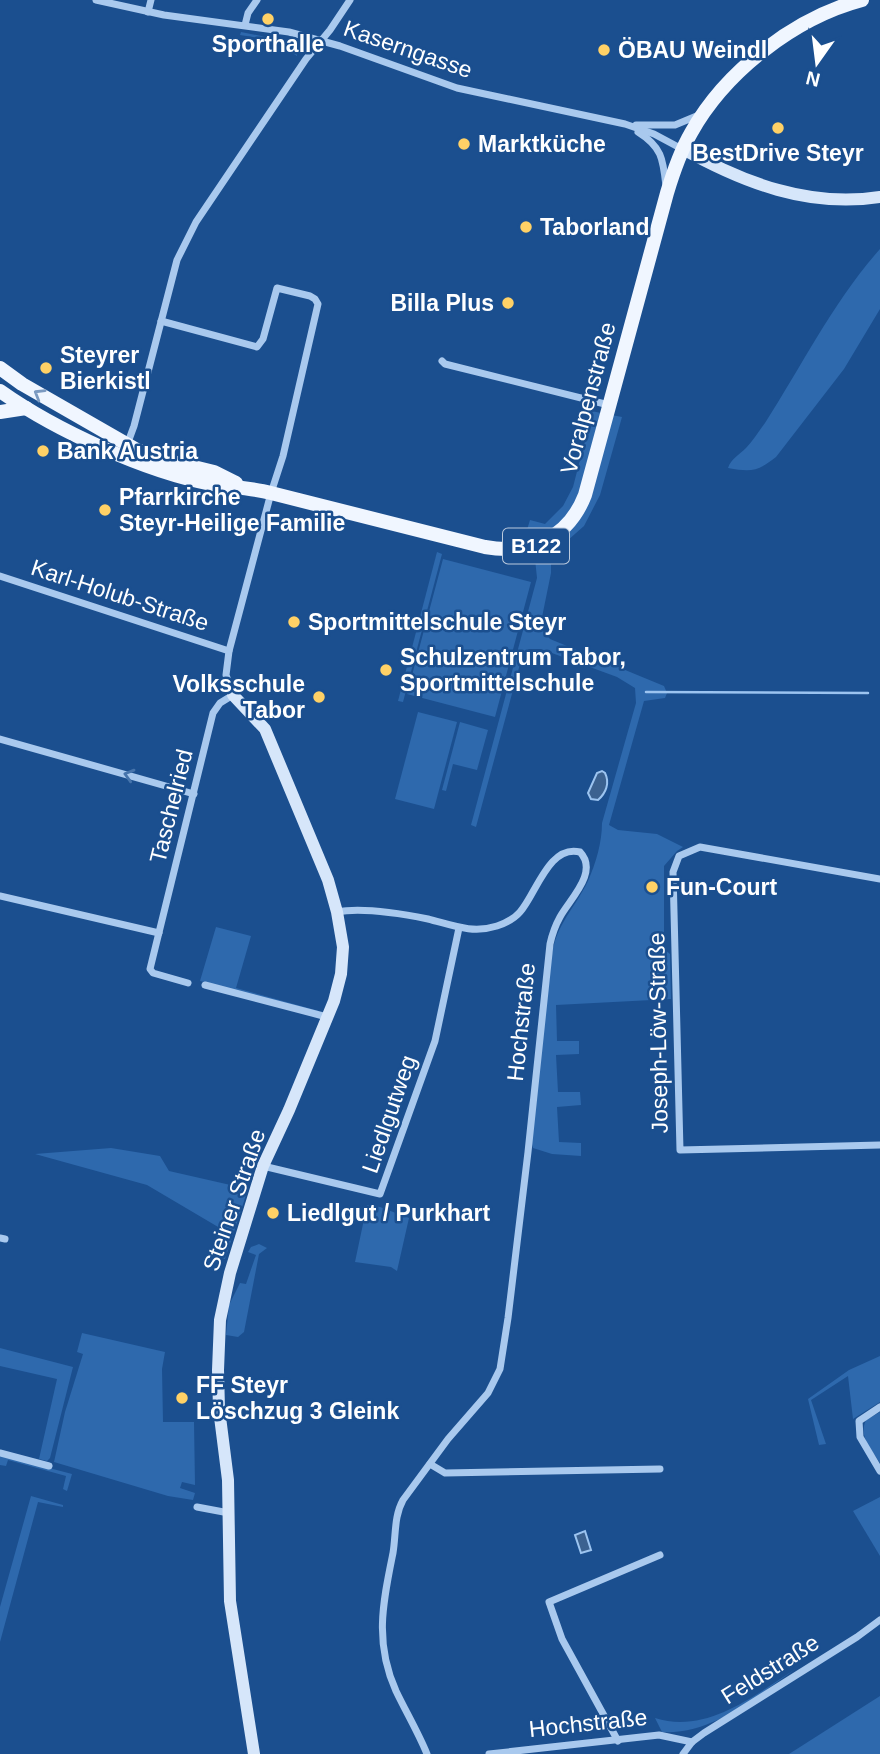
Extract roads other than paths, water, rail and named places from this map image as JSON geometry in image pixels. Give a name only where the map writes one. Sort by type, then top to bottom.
[{"type":"main road","name":"Voralpenstraße","points":[[271,493],[501,550],[531,547],[559,533],[581,506],[667,193],[683,149],[705,111],[751,62],[803,26],[857,1]]},
{"type":"main road","name":"B122","points":[[0,368],[22,384],[127,445],[169,461],[215,472],[243,486]]},
{"type":"main road","name":"B122","points":[[0,391],[27,408],[130,460],[212,484],[243,486],[271,493]]},
{"type":"main road","points":[[0,412],[27,408]]},
{"type":"street","name":"Kaserngasse","points":[[96,0],[148,12],[289,32],[321,40],[457,88],[625,124],[654,134],[683,149]]},
{"type":"street","points":[[148,12],[151,0]]},
{"type":"street","points":[[245,25],[248,13],[257,0]]},
{"type":"street","points":[[127,445],[177,260],[196,222],[350,0]]},
{"type":"street","name":"Kaserngasse","points":[[625,124],[675,125],[705,111]]},
{"type":"street","name":"Kaserngasse","points":[[625,124],[653,142],[658,149],[662,157],[667,193]]},
{"type":"street","points":[[683,149],[746,180],[783,192],[839,201],[880,197]]},
{"type":"street","points":[[161,321],[259,346],[277,288],[315,299],[317,304],[316,319],[283,456],[229,651],[226,675],[233,695]]},
{"type":"street","points":[[442,361],[445,364],[610,405]]},
{"type":"street","name":"Karl-Holub-Straße","points":[[2,577],[229,651]]},
{"type":"street","name":"Taschelried","points":[[188,982],[150,971],[213,713],[220,703],[233,695]]},
{"type":"street","name":"Steiner Straße","points":[[233,695],[265,729],[320,859],[337,912],[342,961],[338,986],[327,1017],[263,1166],[230,1273],[220,1320],[218,1383],[228,1480],[232,1625],[254,1754]]},
{"type":"street","points":[[0,738],[194,794]]},
{"type":"street","name":"Joseph-Löw-Straße","points":[[880,880],[700,847],[679,856],[673,872],[680,1150],[880,1145]]},
{"type":"street","name":"Hochstraße","points":[[337,912],[353,910],[416,917],[459,928],[486,928],[513,919],[563,853],[574,850],[586,859],[586,875],[559,919],[550,944],[528,1152],[500,1368],[488,1393],[429,1464],[397,1512],[393,1552],[383,1597],[382,1637],[385,1658],[396,1689],[427,1754]]},
{"type":"street","points":[[0,896],[159,933]]},
{"type":"street","name":"Liedlgutweg","points":[[263,1166],[380,1194],[435,1041],[459,928]]},
{"type":"street","points":[[205,985],[327,1017]]},
{"type":"street","points":[[880,1407],[859,1421],[860,1437],[880,1471]]},
{"type":"street","points":[[0,1453],[49,1466]]},
{"type":"street","points":[[429,1464],[445,1473],[660,1469]]},
{"type":"street","points":[[197,1507],[229,1513]]},
{"type":"street","points":[[618,1741],[562,1639],[549,1602],[660,1555]]},
{"type":"street","name":"Feldstraße","points":[[683,1754],[692,1742],[880,1620]]},
{"type":"street","name":"Hochstraße","points":[[489,1754],[659,1735],[692,1742]]},
{"type":"waterway","points":[[646,692],[868,693]]},
{"type":"place","name":"Sporthalle","points":[[268,19]]},
{"type":"place","name":"ÖBAU Weindl","points":[[604,50]]},
{"type":"place","name":"BestDrive Steyr","points":[[778,128]]},
{"type":"place","name":"Marktküche","points":[[464,144]]},
{"type":"place","name":"Taborland","points":[[526,227]]},
{"type":"place","name":"Billa Plus","points":[[508,303]]},
{"type":"place","name":"Steyrer Bierkistl","points":[[46,368]]},
{"type":"place","name":"Bank Austria","points":[[43,451]]},
{"type":"place","name":"Pfarrkirche Steyr-Heilige Familie","points":[[105,510]]},
{"type":"place","name":"Sportmittelschule Steyr","points":[[294,622]]},
{"type":"place","name":"Schulzentrum Tabor, Sportmittelschule","points":[[386,670]]},
{"type":"place","name":"Volksschule Tabor","points":[[319,697]]},
{"type":"place","name":"Fun-Court","points":[[652,887]]},
{"type":"place","name":"Liedlgut / Purkhart","points":[[273,1213]]},
{"type":"place","name":"FF Steyr Löschzug 3 Gleink","points":[[182,1398]]}]
